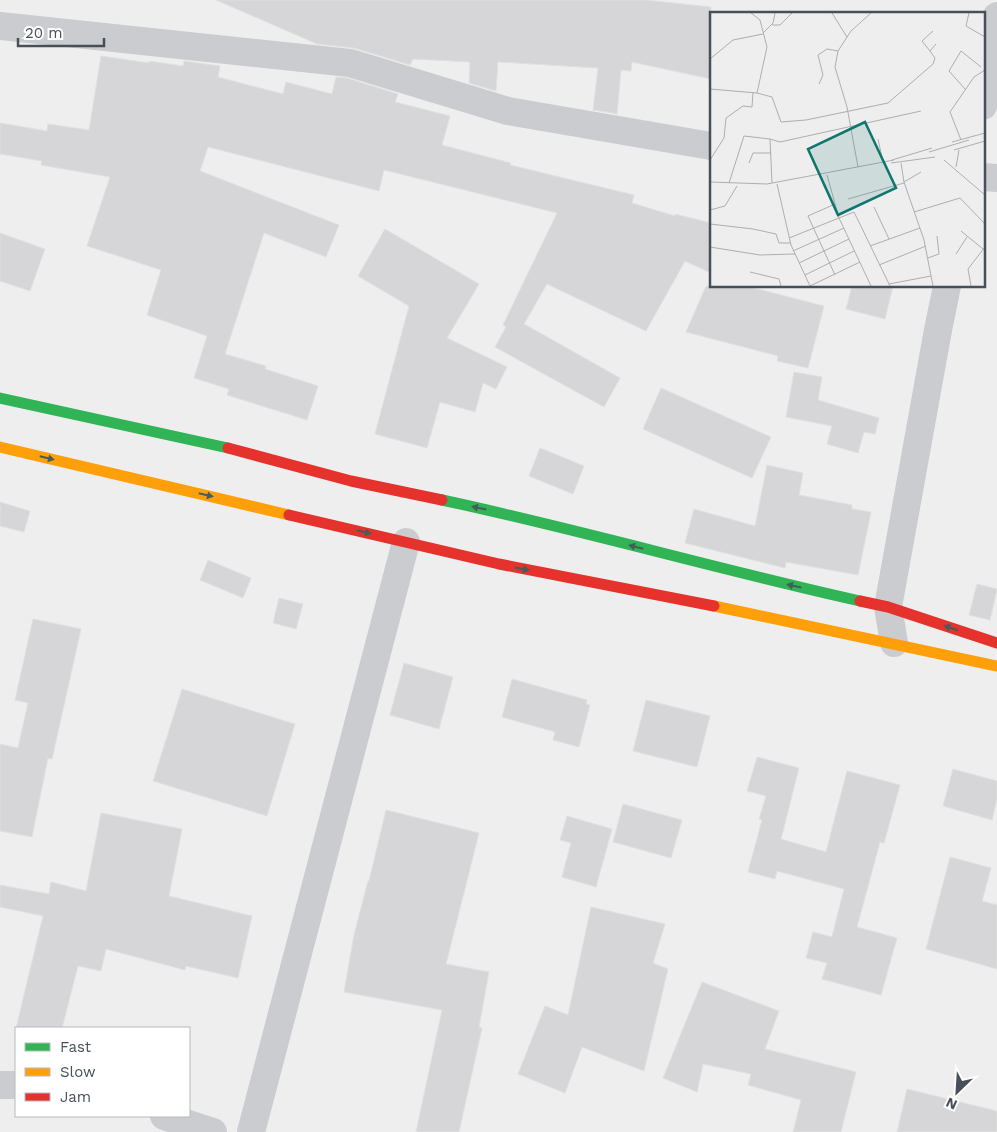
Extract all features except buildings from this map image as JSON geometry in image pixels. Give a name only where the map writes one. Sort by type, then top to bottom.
[{"type":"main road","points":[[0,398],[235,450],[351,481],[510,515],[765,580],[888,607],[997,644]]},
{"type":"main road","points":[[1,453],[499,564],[776,618],[997,666]]},
{"type":"street","points":[[984,100],[997,16]]},
{"type":"street","points":[[0,26],[350,63],[508,111],[710,146]]},
{"type":"street","points":[[984,177],[997,178]]},
{"type":"street","points":[[894,643],[888,607],[938,330],[948,288]]},
{"type":"street","points":[[251,1132],[406,542]]},
{"type":"street","points":[[0,1085],[15,1085]]},
{"type":"street","points":[[167,1117],[213,1132]]},
{"type":"traffic: fast","points":[[0,398],[228,448]]},
{"type":"traffic: fast","points":[[442,500],[860,601]]},
{"type":"traffic: slow","points":[[0,447],[289,515]]},
{"type":"traffic: slow","points":[[714,606],[997,666]]},
{"type":"traffic: jam","points":[[228,448],[351,481],[442,500]]},
{"type":"traffic: jam","points":[[289,515],[499,564],[714,606]]},
{"type":"traffic: jam","points":[[860,601],[888,607],[997,643]]}]
